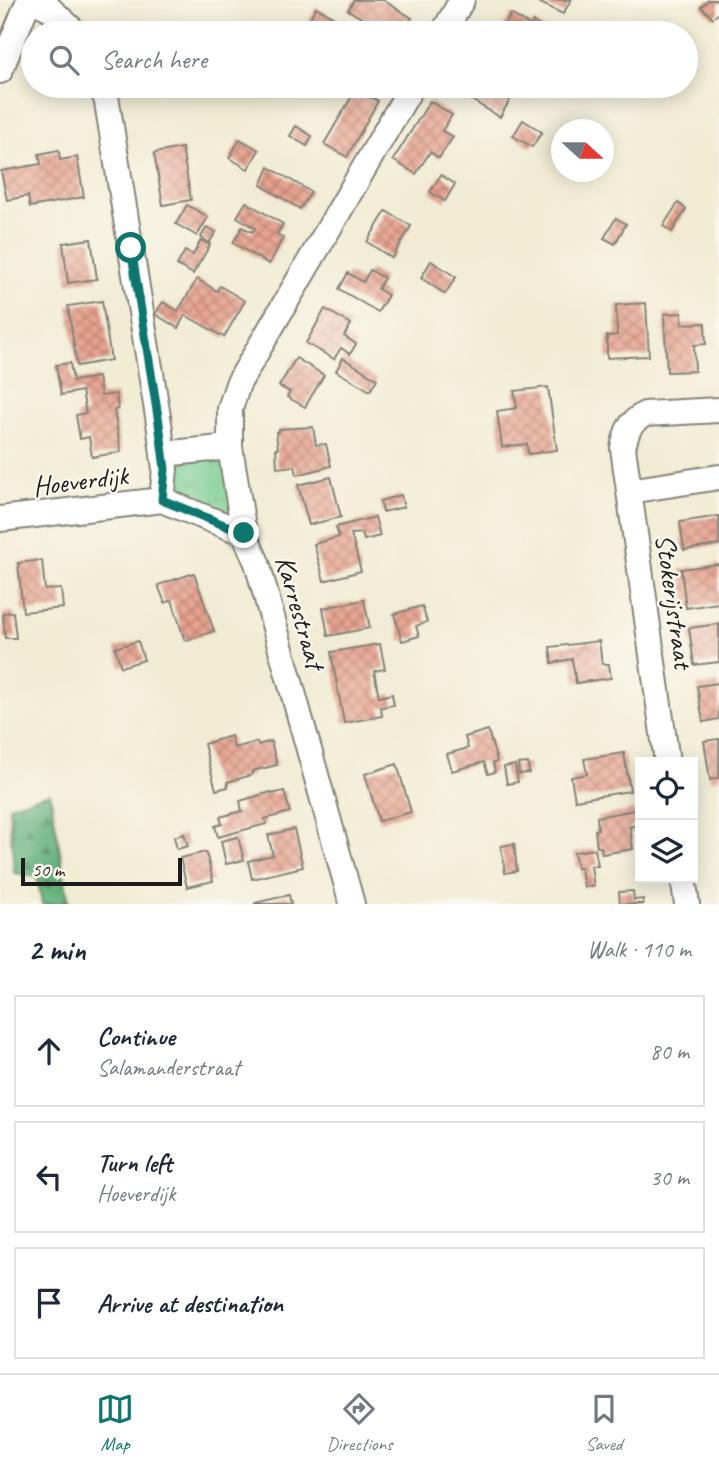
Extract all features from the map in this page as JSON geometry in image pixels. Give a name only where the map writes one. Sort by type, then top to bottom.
[{"type":"street","points":[[22,21],[31,0],[49,8],[63,21]]},
{"type":"street","points":[[450,21],[462,0]]},
{"type":"street","points":[[0,71],[21,23]]},
{"type":"street","points":[[106,98],[159,423],[165,469],[162,500]]},
{"type":"street","name":"Karrestraat","points":[[352,904],[257,563],[244,533],[230,447],[230,410],[238,384],[405,98]]},
{"type":"street","name":"Stokerijstraat","points":[[666,757],[623,447],[626,432],[635,420],[645,414],[719,410]]},
{"type":"street","points":[[163,454],[230,447]]},
{"type":"street","points":[[629,491],[719,477]]},
{"type":"street","name":"Hoeverdijk","points":[[0,519],[162,500],[244,533]]},
{"type":"street","points":[[684,883],[687,904]]},
{"type":"green space","points":[[225,456],[233,519],[176,497],[171,470],[180,462]]},
{"type":"green space","points":[[50,793],[69,904],[42,904],[37,877],[14,873],[9,806]]},
{"type":"building","points":[[354,0],[383,0],[412,18],[410,21],[366,21],[348,10]]},
{"type":"building","points":[[534,0],[571,0],[563,14]]},
{"type":"building","points":[[708,0],[719,0],[719,13],[713,18],[701,7]]},
{"type":"building","points":[[316,7],[340,21],[308,21]]},
{"type":"building","points":[[511,14],[523,21],[507,21]]},
{"type":"building","points":[[351,98],[372,98],[378,101],[347,157],[324,144]]},
{"type":"building","points":[[468,98],[511,98],[500,117]]},
{"type":"building","points":[[430,101],[452,115],[442,131],[453,137],[439,158],[430,152],[416,174],[393,160]]},
{"type":"building","points":[[523,120],[542,132],[532,147],[513,136]]},
{"type":"building","points":[[296,126],[312,136],[307,146],[290,136]]},
{"type":"building","points":[[240,139],[259,150],[248,169],[229,158]]},
{"type":"building","points":[[182,148],[191,200],[163,205],[154,153]]},
{"type":"building","points":[[59,150],[60,160],[77,157],[84,197],[30,207],[28,196],[7,200],[1,171],[41,164],[39,154]]},
{"type":"building","points":[[269,167],[311,192],[300,209],[261,185]]},
{"type":"building","points":[[441,175],[455,184],[445,201],[430,192]]},
{"type":"building","points":[[246,202],[283,224],[277,234],[283,238],[269,264],[233,243],[242,227],[252,232],[255,228],[237,217]]},
{"type":"building","points":[[678,203],[686,209],[672,232],[663,226]]},
{"type":"building","points":[[187,205],[208,217],[197,236],[176,224]]},
{"type":"building","points":[[386,211],[411,226],[392,258],[367,242]]},
{"type":"building","points":[[616,218],[626,224],[615,244],[604,238]]},
{"type":"building","points":[[207,227],[216,232],[209,243],[201,237]]},
{"type":"building","points":[[91,239],[97,279],[68,283],[63,243]]},
{"type":"building","points":[[201,240],[210,245],[193,274],[177,265],[185,251],[193,255]]},
{"type":"building","points":[[431,261],[456,277],[445,294],[421,278]]},
{"type":"building","points":[[370,270],[384,278],[378,289],[388,295],[378,312],[339,289],[348,273],[363,282]]},
{"type":"building","points":[[197,279],[217,291],[220,286],[245,301],[224,337],[185,315],[178,328],[155,314],[163,302],[178,311]]},
{"type":"building","points":[[102,301],[111,360],[77,366],[68,306]]},
{"type":"building","points":[[646,303],[649,356],[607,358],[607,336],[617,335],[616,305]]},
{"type":"building","points":[[325,309],[351,324],[344,336],[356,344],[350,354],[341,348],[334,359],[306,343]]},
{"type":"building","points":[[682,313],[682,324],[705,323],[706,344],[694,345],[695,371],[667,372],[664,314]]},
{"type":"building","points":[[296,358],[324,375],[305,407],[287,397],[290,392],[279,386]]},
{"type":"building","points":[[343,358],[377,379],[370,391],[336,371]]},
{"type":"building","points":[[70,363],[73,381],[98,377],[101,396],[116,394],[118,409],[114,410],[121,452],[92,457],[89,437],[80,439],[76,415],[86,413],[82,391],[61,395],[56,365]]},
{"type":"building","points":[[548,387],[557,450],[528,454],[527,444],[502,447],[497,411],[517,408],[514,391]]},
{"type":"building","points":[[313,427],[316,445],[326,444],[331,466],[297,475],[295,466],[277,468],[276,432],[279,432],[279,429]]},
{"type":"building","points":[[331,477],[341,517],[309,525],[298,485]]},
{"type":"building","points":[[401,495],[404,507],[383,512],[380,501]]},
{"type":"building","points":[[719,516],[719,545],[684,550],[680,522]]},
{"type":"building","points":[[375,517],[380,536],[364,540],[362,533],[351,534],[361,571],[324,581],[314,544],[339,537],[336,527]]},
{"type":"building","points":[[42,560],[45,590],[61,589],[63,608],[23,612],[18,563]]},
{"type":"building","points":[[719,564],[719,603],[686,608],[681,569]]},
{"type":"building","points":[[194,573],[214,631],[185,641],[172,600],[165,603],[158,585]]},
{"type":"building","points":[[364,600],[370,628],[328,636],[323,608]]},
{"type":"building","points":[[422,606],[427,622],[416,626],[419,636],[402,641],[394,614]]},
{"type":"building","points":[[13,612],[16,638],[5,638],[3,613]]},
{"type":"building","points":[[719,624],[719,662],[694,665],[689,628]]},
{"type":"building","points":[[138,641],[144,660],[121,667],[115,648]]},
{"type":"building","points":[[599,641],[602,664],[609,664],[611,678],[576,683],[572,659],[552,663],[550,647]]},
{"type":"building","points":[[380,644],[385,669],[374,671],[379,697],[392,694],[394,705],[381,707],[382,716],[344,723],[331,652]]},
{"type":"building","points":[[719,683],[719,719],[703,722],[697,686]]},
{"type":"building","points":[[488,730],[497,762],[493,763],[495,772],[488,774],[484,762],[452,771],[447,754],[468,748],[465,737]]},
{"type":"building","points":[[231,736],[234,748],[271,741],[277,765],[252,771],[252,775],[227,782],[228,787],[216,790],[204,744]]},
{"type":"building","points":[[719,739],[719,778],[710,780],[704,741]]},
{"type":"building","points":[[624,753],[630,791],[575,800],[571,777],[587,774],[584,759]]},
{"type":"building","points":[[528,763],[529,773],[519,774],[518,764]]},
{"type":"building","points":[[397,764],[411,812],[379,821],[365,774]]},
{"type":"building","points":[[515,765],[518,782],[507,784],[504,767]]},
{"type":"building","points":[[284,791],[290,812],[265,819],[266,824],[218,837],[215,826],[222,824],[220,817],[242,811],[240,801]]},
{"type":"building","points":[[634,810],[635,825],[630,827],[633,849],[602,854],[601,847],[597,847],[597,817]]},
{"type":"building","points":[[294,829],[303,867],[252,879],[248,861],[273,855],[268,835]]},
{"type":"building","points":[[184,834],[188,846],[177,849],[174,837]]},
{"type":"building","points":[[238,837],[244,860],[226,864],[221,841]]},
{"type":"building","points":[[514,844],[517,871],[505,873],[501,846]]},
{"type":"building","points":[[595,849],[598,866],[591,866],[594,886],[584,887],[581,868],[577,868],[574,852]]},
{"type":"building","points":[[206,852],[213,881],[187,887],[180,858]]},
{"type":"building","points":[[633,891],[634,900],[643,899],[643,904],[620,904],[619,892]]},
{"type":"building","points":[[289,895],[291,904],[255,904],[255,903]]},
{"type":"route","points":[[131,248],[165,469],[162,500],[244,533]]}]
